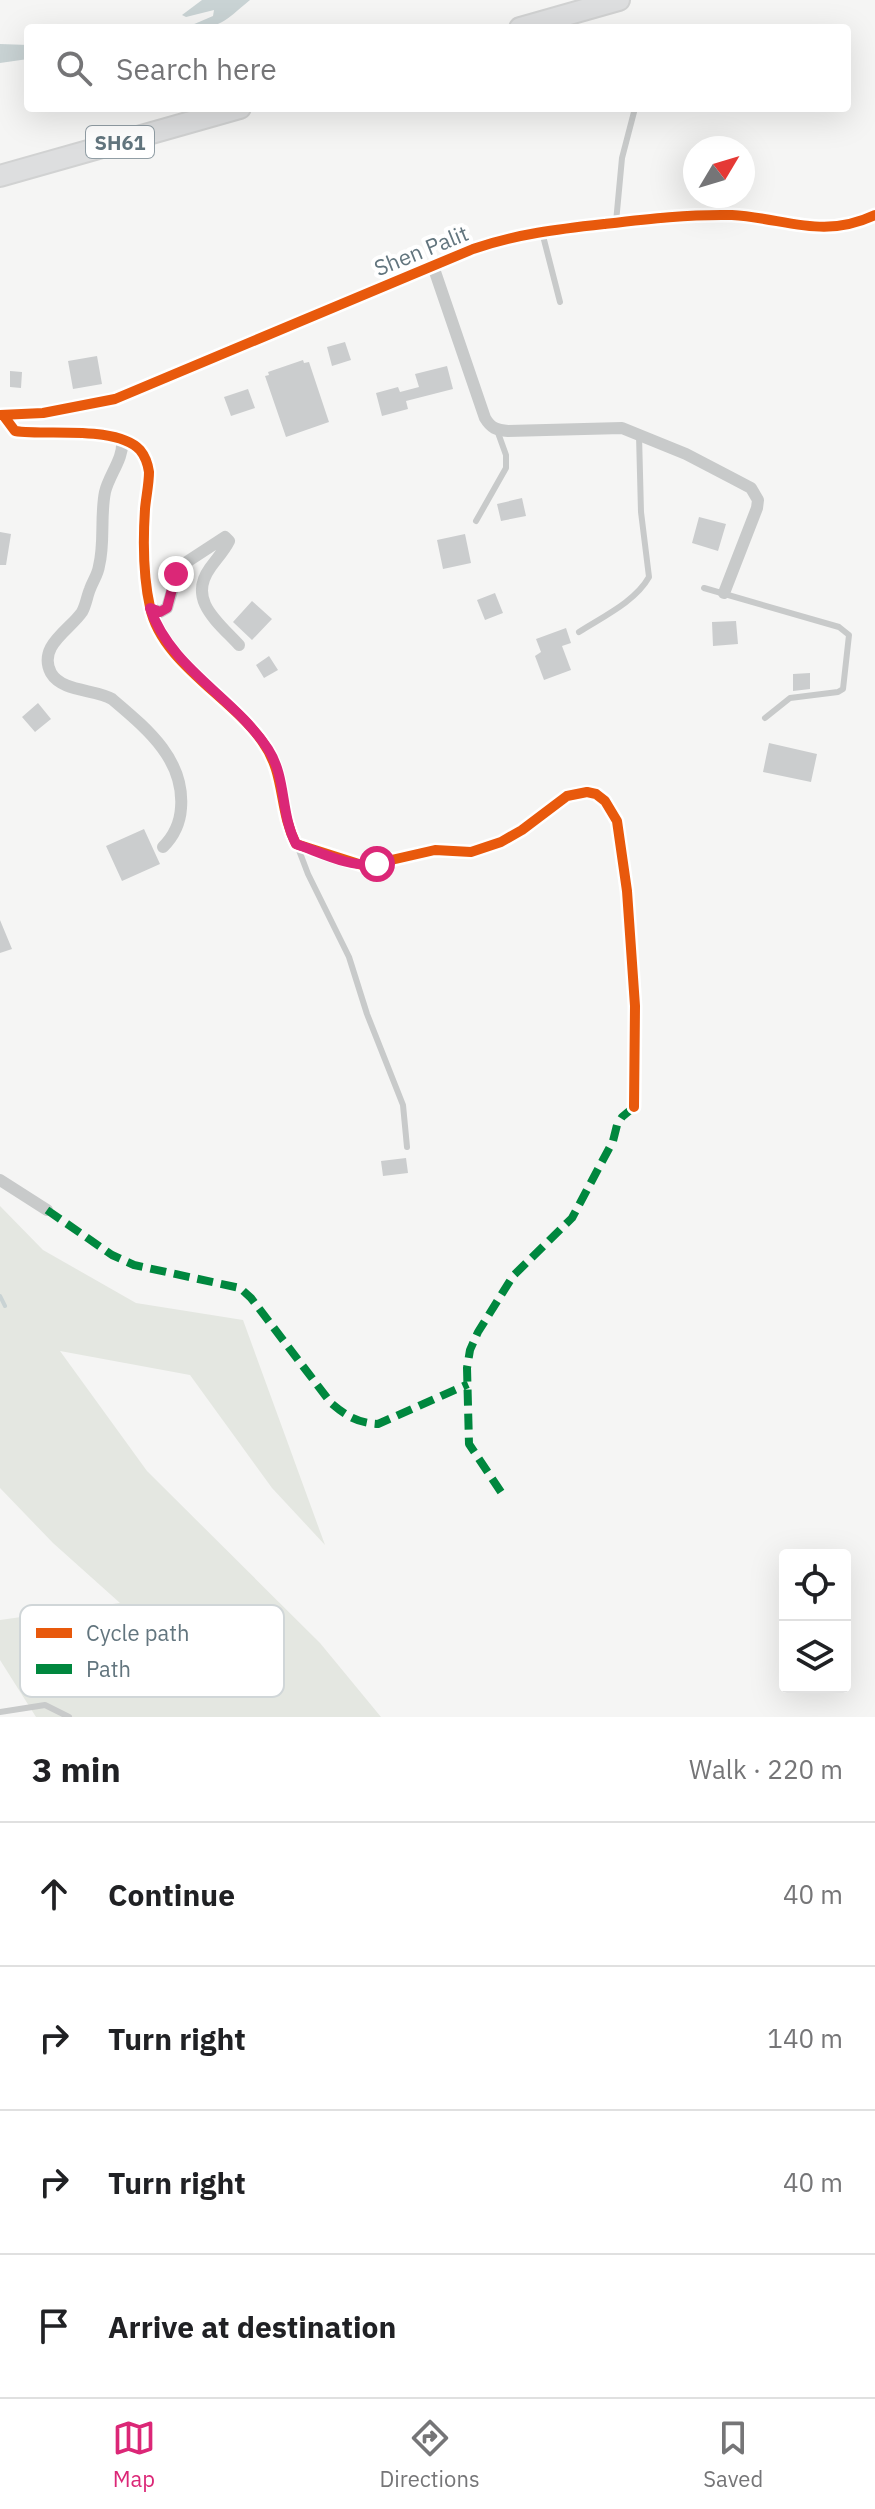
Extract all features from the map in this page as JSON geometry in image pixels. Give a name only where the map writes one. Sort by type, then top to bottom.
[{"type":"main road","points":[[534,24],[619,0]]},
{"type":"main road","name":"SH61","points":[[0,176],[226,112]]},
{"type":"street","name":"Shen Palit","points":[[2,415],[43,413],[115,399],[496,241],[616,222],[694,215],[736,215],[827,228],[851,225],[875,215]]},
{"type":"street","points":[[433,266],[485,418],[497,430],[622,428],[686,454],[751,488],[758,500],[757,508],[724,593]]},
{"type":"street","points":[[2,415],[15,431],[89,433],[137,447],[148,464],[144,542],[150,608],[155,624],[172,649],[243,718],[271,753],[282,785],[287,822],[296,844],[365,866],[435,850],[471,852],[501,842],[576,792],[596,794],[605,801],[617,821],[627,891],[635,1006],[634,1107]]},
{"type":"street","points":[[122,441],[123,450],[109,478],[102,509],[99,569],[84,609],[54,642],[49,661],[50,672],[64,684],[112,699],[163,748],[179,780],[182,798],[181,814],[173,837],[163,847]]},
{"type":"street","points":[[150,608],[160,612],[167,608],[179,567],[225,537],[229,541],[226,549],[206,575],[201,585],[202,597],[219,623],[239,645]]},
{"type":"street","points":[[0,1180],[47,1210]]},
{"type":"lane","points":[[616,222],[622,158],[634,112]]},
{"type":"lane","points":[[542,232],[560,302]]},
{"type":"lane","points":[[476,521],[506,468],[506,455],[497,430]]},
{"type":"lane","points":[[579,632],[630,598],[649,577],[641,512],[639,435]]},
{"type":"lane","points":[[704,588],[839,627],[849,635],[843,689],[790,698],[765,718]]},
{"type":"lane","points":[[296,844],[349,957],[367,1014],[403,1105],[407,1147]]},
{"type":"lane","points":[[0,1712],[45,1705],[69,1717]]},
{"type":"shaded area","points":[[202,0],[250,0],[217,24],[194,24],[213,16],[214,10],[186,17],[182,15]]},
{"type":"shaded area","points":[[0,44],[24,45],[24,60],[0,63]]},
{"type":"shaded area","points":[[0,1206],[43,1250],[136,1303],[243,1320],[325,1545],[272,1488],[190,1375],[60,1351],[147,1471],[282,1605],[106,1605],[120,1603],[53,1543],[0,1488]]},
{"type":"shaded area","points":[[284,1607],[320,1643],[381,1717],[36,1717],[23,1697],[284,1697]]},
{"type":"shaded area","points":[[20,1617],[20,1692],[0,1660],[0,1620]]},
{"type":"building","points":[[345,342],[351,360],[332,366],[327,347]]},
{"type":"building","points":[[97,356],[102,384],[73,389],[68,361]]},
{"type":"building","points":[[303,360],[304,363],[309,362],[329,422],[286,437],[265,376],[269,375],[268,372]]},
{"type":"building","points":[[447,366],[453,389],[406,401],[408,409],[382,416],[376,393],[398,387],[400,392],[419,387],[415,374]]},
{"type":"building","points":[[10,371],[22,372],[21,388],[10,387]]},
{"type":"building","points":[[248,389],[255,408],[231,416],[224,397]]},
{"type":"building","points":[[522,498],[526,516],[501,521],[497,504]]},
{"type":"building","points":[[699,517],[726,524],[718,551],[692,543]]},
{"type":"building","points":[[0,532],[11,534],[6,565],[0,565]]},
{"type":"building","points":[[465,534],[471,563],[443,569],[437,540]]},
{"type":"building","points":[[495,593],[503,613],[485,620],[477,600]]},
{"type":"building","points":[[252,601],[272,619],[252,640],[233,622]]},
{"type":"building","points":[[736,621],[738,644],[713,646],[712,622]]},
{"type":"building","points":[[566,628],[571,643],[562,646],[571,670],[544,680],[535,656],[541,652],[536,639]]},
{"type":"building","points":[[269,656],[278,670],[264,678],[256,665]]},
{"type":"building","points":[[810,673],[810,689],[793,691],[793,674]]},
{"type":"building","points":[[38,703],[51,719],[35,732],[22,717]]},
{"type":"building","points":[[769,743],[817,754],[811,782],[763,772]]},
{"type":"building","points":[[144,829],[160,864],[122,881],[106,846]]},
{"type":"building","points":[[0,920],[12,949],[0,953]]},
{"type":"building","points":[[406,1158],[408,1173],[383,1176],[381,1161]]},
{"type":"waterway","points":[[0,1296],[5,1306]]},
{"type":"marked path","points":[[501,1492],[469,1444],[467,1368],[470,1350],[513,1276],[572,1218],[613,1141],[617,1125],[634,1107]]},
{"type":"marked path","points":[[47,1210],[112,1255],[134,1265],[240,1288],[251,1298],[331,1403],[358,1420],[378,1424],[468,1384]]},
{"type":"cycle path","points":[[0,415],[43,413],[115,399],[473,249],[505,239],[571,228],[684,216],[732,215],[820,227],[838,226],[875,215]]},
{"type":"cycle path","points":[[3,415],[15,431],[99,434],[129,442],[142,452],[149,472],[144,521],[145,571],[150,607],[157,627],[182,662],[233,709],[270,753],[279,779],[286,818],[296,844],[365,866],[435,850],[471,852],[501,842],[522,830],[567,796],[587,792],[605,801],[617,821],[627,891],[635,1006],[634,1107]]},
{"type":"route","points":[[176,574],[167,608],[160,612],[150,608],[155,624],[179,658],[243,718],[271,753],[282,785],[287,822],[296,844],[365,866],[377,864]]}]
